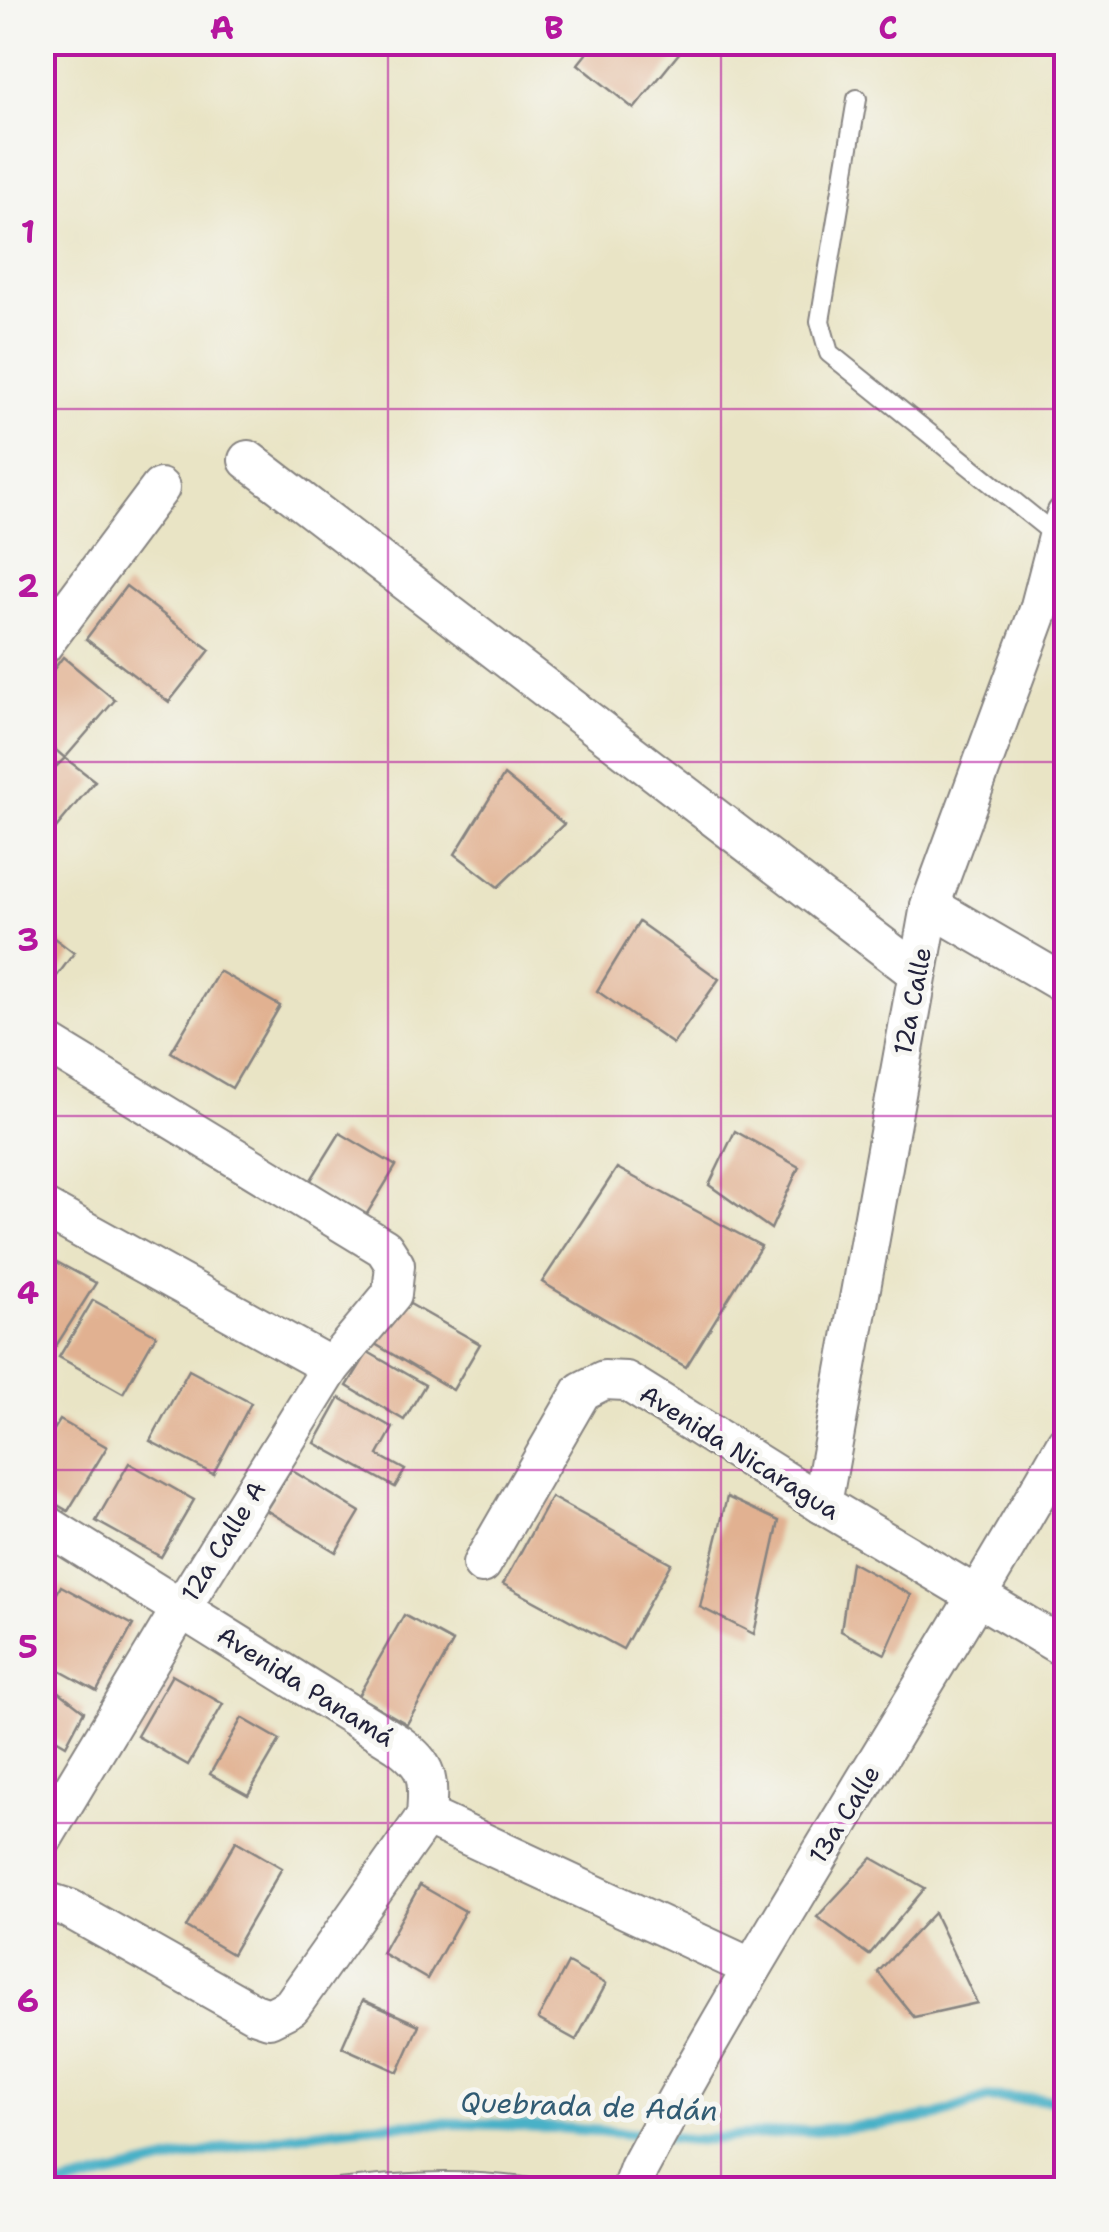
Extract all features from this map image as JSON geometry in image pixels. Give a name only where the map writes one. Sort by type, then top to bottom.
[{"type":"street","points":[[248,460],[916,972]]},
{"type":"street","points":[[42,646],[160,488]]},
{"type":"street","name":"12a Calle","points":[[822,1504],[930,906],[1039,610],[1062,526]]},
{"type":"street","points":[[930,906],[1066,985]]},
{"type":"street","name":"12a Calle A","points":[[42,1040],[384,1248],[395,1265],[392,1294],[332,1368],[42,1840]]},
{"type":"street","points":[[42,1207],[332,1368]]},
{"type":"street","name":"Avenida Nicaragua","points":[[482,1564],[582,1391],[604,1380],[626,1381],[822,1504],[1066,1649]]},
{"type":"street","name":"13a Calle","points":[[635,2179],[750,1967],[978,1598],[1066,1443]]},
{"type":"street","name":"Avenida Panamá","points":[[42,1522],[420,1760],[428,1784],[426,1816]]},
{"type":"street","points":[[42,1900],[70,1909],[269,2018],[291,2008],[426,1816],[750,1967]]},
{"type":"lane","points":[[856,99],[820,321],[829,354],[1062,526]]},
{"type":"lane","points":[[328,2190],[408,2181],[506,2183],[540,2190]]},
{"type":"building","points":[[582,42],[688,42],[634,109],[578,64],[590,49]]},
{"type":"building","points":[[126,586],[210,650],[169,702],[86,639]]},
{"type":"building","points":[[63,657],[115,700],[65,758],[42,738],[42,685]]},
{"type":"building","points":[[65,758],[95,781],[50,835],[42,829],[42,780]]},
{"type":"building","points":[[504,775],[564,824],[498,887],[455,854]]},
{"type":"building","points":[[639,922],[719,979],[673,1044],[597,991]]},
{"type":"building","points":[[42,929],[74,953],[42,996]]},
{"type":"building","points":[[219,971],[280,1006],[232,1088],[171,1052]]},
{"type":"building","points":[[735,1131],[799,1167],[771,1229],[709,1185]]},
{"type":"building","points":[[340,1133],[396,1166],[365,1217],[309,1183]]},
{"type":"building","points":[[617,1168],[761,1246],[686,1367],[542,1282]]},
{"type":"building","points":[[42,1254],[96,1283],[42,1368]]},
{"type":"building","points":[[396,1296],[480,1344],[453,1390],[370,1341]]},
{"type":"building","points":[[93,1300],[156,1335],[123,1393],[59,1357]]},
{"type":"building","points":[[368,1352],[425,1385],[404,1420],[347,1386]]},
{"type":"building","points":[[189,1370],[251,1403],[213,1474],[150,1441]]},
{"type":"building","points":[[340,1398],[393,1428],[378,1455],[405,1470],[395,1487],[315,1443]]},
{"type":"building","points":[[60,1420],[107,1447],[68,1511],[42,1496],[42,1449]]},
{"type":"building","points":[[129,1463],[194,1500],[161,1557],[96,1521]]},
{"type":"building","points":[[291,1470],[360,1512],[336,1552],[266,1510]]},
{"type":"building","points":[[551,1497],[671,1563],[623,1649],[503,1584]]},
{"type":"building","points":[[727,1497],[779,1521],[754,1634],[700,1607]]},
{"type":"building","points":[[851,1562],[911,1595],[885,1654],[841,1631]]},
{"type":"building","points":[[61,1586],[133,1625],[97,1691],[42,1661],[42,1620]]},
{"type":"building","points":[[404,1615],[453,1642],[407,1724],[358,1696]]},
{"type":"building","points":[[172,1675],[223,1704],[188,1765],[137,1736]]},
{"type":"building","points":[[53,1687],[84,1711],[66,1745],[42,1731],[42,1706]]},
{"type":"building","points":[[242,1718],[280,1740],[248,1795],[210,1774]]},
{"type":"building","points":[[236,1841],[282,1868],[232,1954],[186,1927]]},
{"type":"building","points":[[872,1858],[925,1888],[869,1955],[817,1917]]},
{"type":"building","points":[[420,1885],[465,1911],[427,1979],[382,1953]]},
{"type":"building","points":[[934,1913],[977,2003],[914,2017],[878,1972]]},
{"type":"building","points":[[568,1963],[606,1984],[576,2040],[538,2019]]},
{"type":"building","points":[[363,2000],[419,2025],[398,2072],[342,2047]]},
{"type":"waterway","name":"Quebrada de Adán","points":[[665,2137],[698,2140],[876,2125],[936,2116],[987,2098],[1066,2100]]},
{"type":"waterway","name":"Quebrada de Adán","points":[[51,2190],[242,2145],[357,2127],[466,2123],[647,2135]]}]
